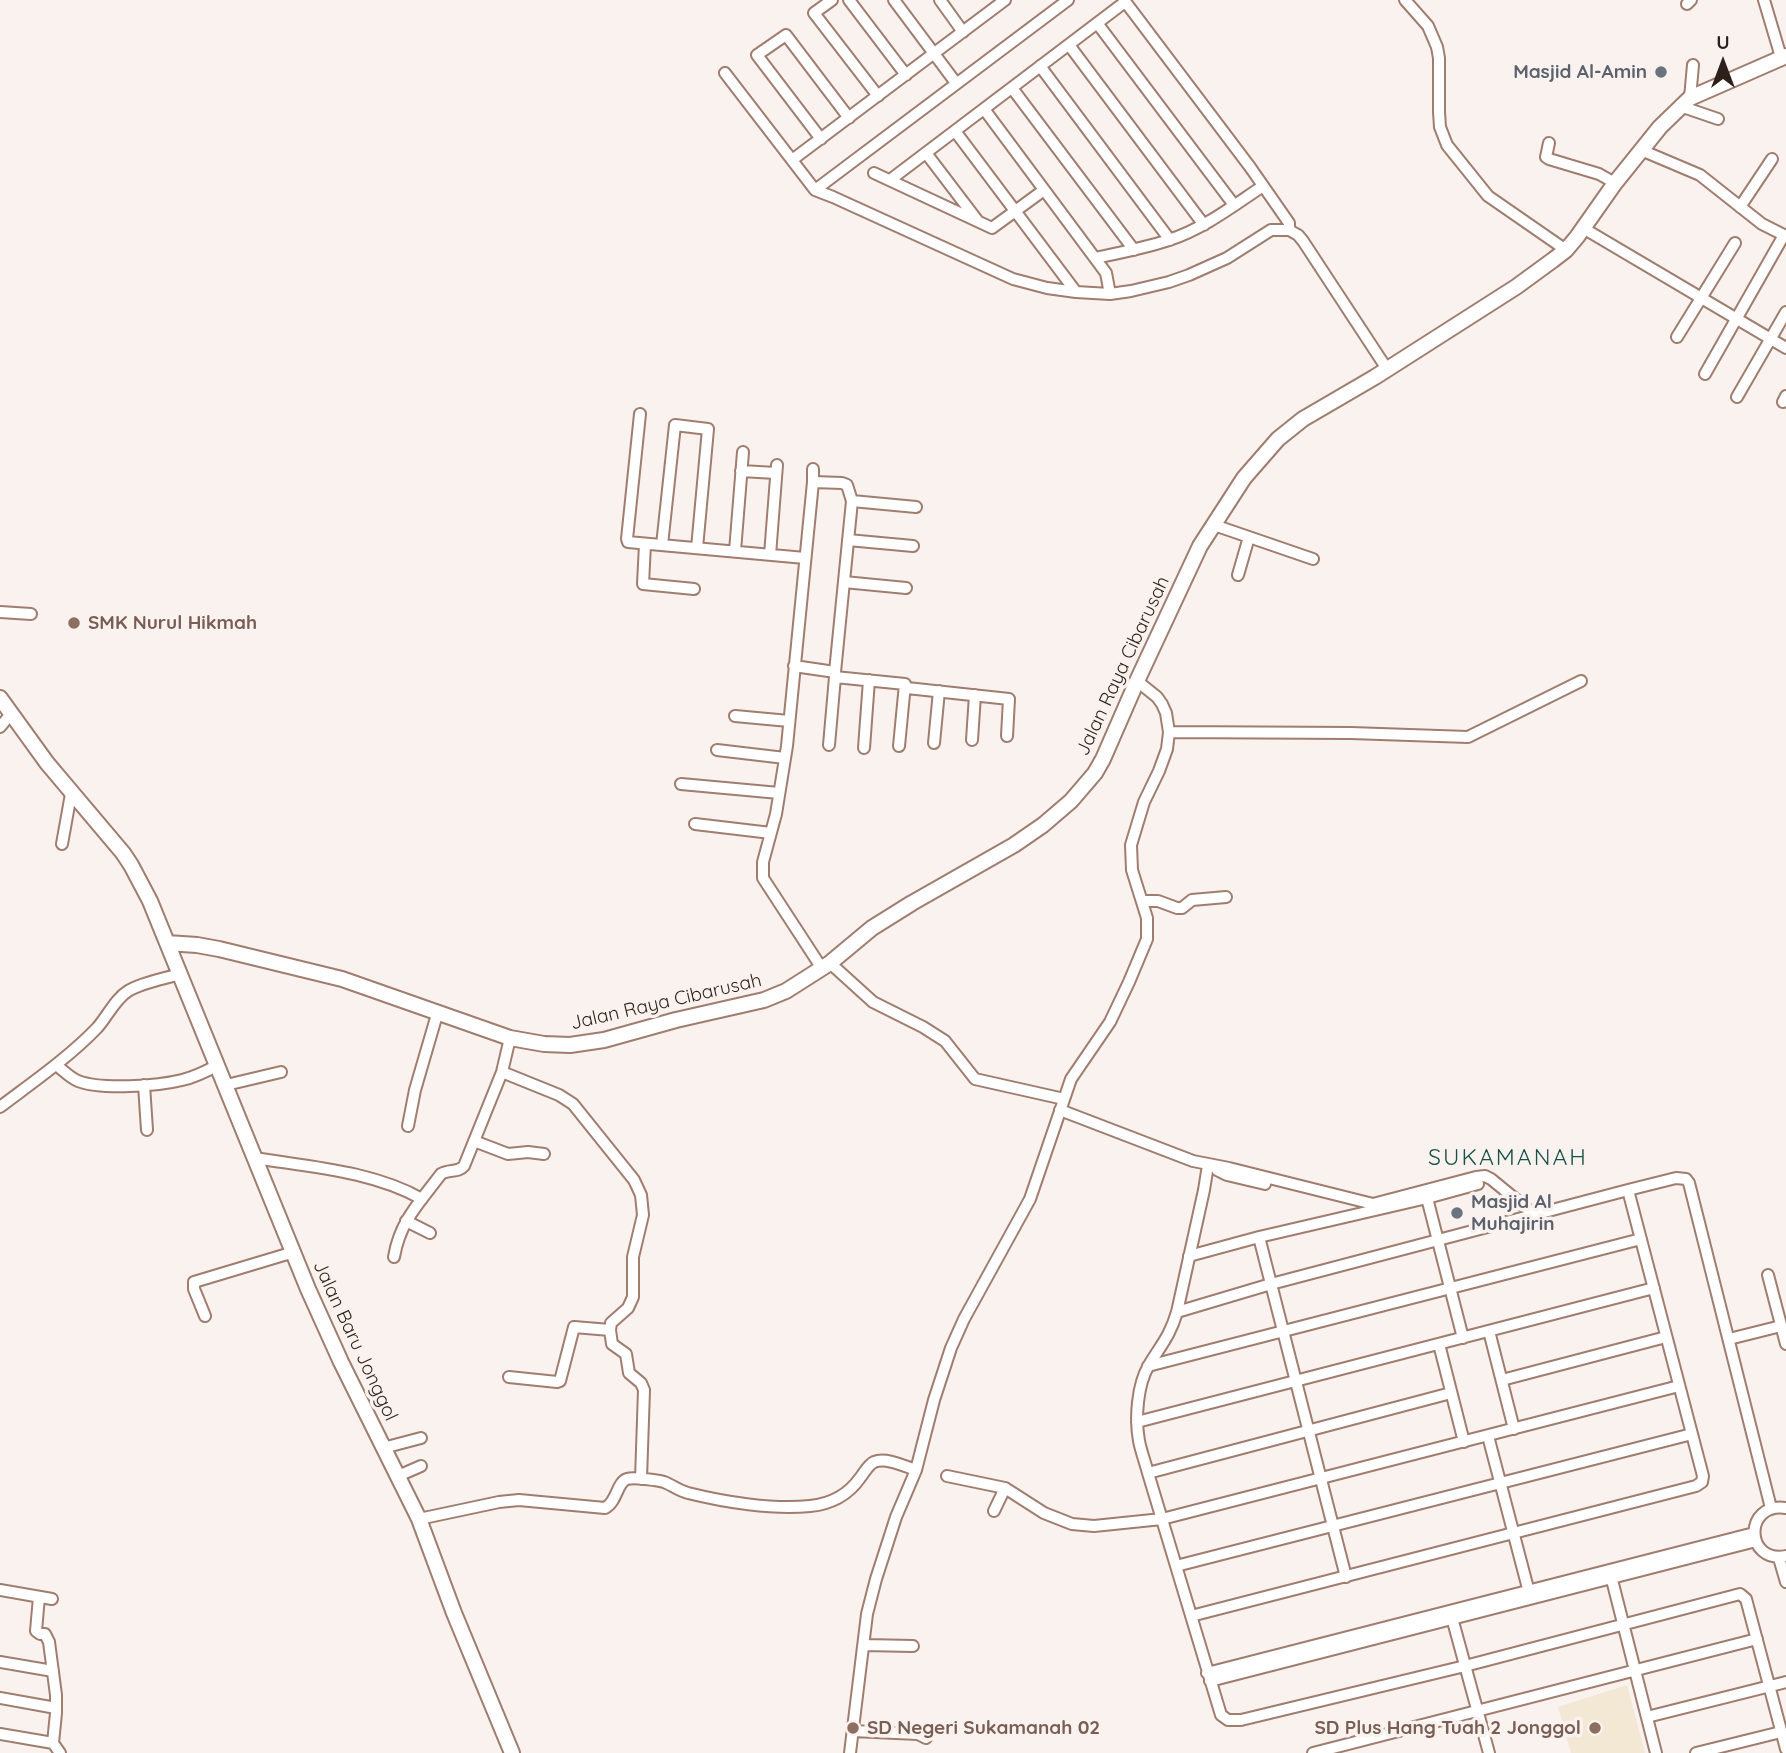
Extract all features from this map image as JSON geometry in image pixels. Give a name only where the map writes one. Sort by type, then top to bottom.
[{"type":"main road","name":"Jalan Raya Cibarusah","points":[[167,943],[197,945],[342,979],[510,1038],[558,1045],[604,1040],[776,996],[796,986],[872,928],[1014,845],[1060,812],[1095,773],[1195,556],[1252,466],[1278,439],[1303,419],[1542,270],[1566,250],[1641,150],[1685,102],[1783,57]]},
{"type":"main road","name":"Jalan Baru Jonggol","points":[[0,698],[71,794],[131,865],[150,901],[308,1289],[419,1520],[462,1634],[512,1753]]},
{"type":"street","points":[[832,0],[814,13],[878,96]]},
{"type":"street","points":[[849,0],[906,75]]},
{"type":"street","points":[[894,0],[956,82]]},
{"type":"street","points":[[940,0],[963,32]]},
{"type":"street","points":[[984,0],[992,10]]},
{"type":"street","points":[[792,160],[1005,0]]},
{"type":"street","points":[[815,190],[1068,0]]},
{"type":"street","points":[[1405,0],[1428,26],[1437,47],[1438,112],[1447,145],[1488,196],[1566,250]]},
{"type":"street","points":[[1764,0],[1783,57]]},
{"type":"street","points":[[890,180],[1124,1],[1263,186],[1289,223],[1289,230]]},
{"type":"street","points":[[1097,23],[1234,205]]},
{"type":"street","points":[[821,139],[757,55],[786,35],[849,118]]},
{"type":"street","points":[[1069,45],[1204,225]]},
{"type":"street","points":[[1693,65],[1685,102],[1717,119]]},
{"type":"street","points":[[1040,66],[1170,240]]},
{"type":"street","points":[[725,73],[815,190],[1013,279],[1047,288],[1110,294],[1151,287],[1189,275],[1227,258],[1271,230],[1289,230],[1303,241],[1387,369]]},
{"type":"street","points":[[1012,88],[1134,250]]},
{"type":"street","points":[[984,109],[1106,273],[1110,294]]},
{"type":"street","points":[[955,131],[1076,292]]},
{"type":"street","points":[[1549,144],[1546,157],[1549,159],[1599,174],[1615,183]]},
{"type":"street","points":[[1641,150],[1700,175],[1762,224],[1785,236],[1705,374]]},
{"type":"street","points":[[926,153],[978,222]]},
{"type":"street","points":[[1740,207],[1772,159]]},
{"type":"street","points":[[874,173],[992,228],[1044,190]]},
{"type":"street","points":[[1095,258],[1170,240],[1204,225],[1263,186]]},
{"type":"street","points":[[1583,228],[1786,348]]},
{"type":"street","points":[[1677,337],[1735,243]]},
{"type":"street","points":[[1737,397],[1786,312]]},
{"type":"street","points":[[640,414],[627,539],[630,543],[805,558]]},
{"type":"street","points":[[662,545],[675,425],[708,429],[697,548]]},
{"type":"street","points":[[735,551],[743,452]]},
{"type":"street","points":[[741,471],[777,469],[770,555]]},
{"type":"street","points":[[813,469],[785,758],[763,862],[763,878],[825,965],[873,1002],[946,1041],[975,1079],[1062,1105],[1177,1156],[1373,1204],[1485,1176],[1530,1217]]},
{"type":"street","points":[[813,482],[847,485],[852,501],[829,745]]},
{"type":"street","points":[[852,501],[916,507]]},
{"type":"street","points":[[1214,525],[1313,559]]},
{"type":"street","points":[[1238,575],[1249,537]]},
{"type":"street","points":[[848,540],[913,547]]},
{"type":"street","points":[[645,544],[643,584],[694,589]]},
{"type":"street","points":[[844,582],[906,587]]},
{"type":"street","points":[[0,612],[31,614]]},
{"type":"street","points":[[794,666],[835,675],[905,684],[907,688],[1009,699],[1007,736]]},
{"type":"street","points":[[864,748],[869,680]]},
{"type":"street","points":[[850,1753],[867,1614],[896,1517],[916,1470],[934,1400],[956,1335],[1030,1199],[1071,1079],[1110,1022],[1147,939],[1147,918],[1132,870],[1131,845],[1144,802],[1163,760],[1169,732],[1162,704],[1137,681]]},
{"type":"street","points":[[1169,732],[1468,737],[1581,681]]},
{"type":"street","points":[[900,746],[905,684]]},
{"type":"street","points":[[934,744],[939,691]]},
{"type":"street","points":[[972,740],[975,695]]},
{"type":"street","points":[[0,727],[11,713]]},
{"type":"street","points":[[735,716],[789,721]]},
{"type":"street","points":[[717,750],[785,758]]},
{"type":"street","points":[[681,783],[779,793]]},
{"type":"street","points":[[62,844],[71,794]]},
{"type":"street","points":[[695,824],[771,833]]},
{"type":"street","points":[[1142,901],[1158,901],[1182,908],[1192,900],[1226,897]]},
{"type":"street","points":[[0,1107],[56,1065],[97,1028],[124,994],[140,986],[180,974]]},
{"type":"street","points":[[408,1126],[415,1090],[438,1011]]},
{"type":"street","points":[[394,1257],[397,1241],[406,1221],[422,1199],[442,1174],[464,1166],[502,1072],[510,1038]]},
{"type":"street","points":[[56,1065],[75,1080],[89,1085],[144,1085],[183,1080],[218,1065]]},
{"type":"street","points":[[226,1085],[281,1072]]},
{"type":"street","points":[[502,1072],[559,1095],[573,1104],[634,1180],[641,1195],[643,1215],[634,1250],[633,1297],[628,1308],[611,1323],[610,1329],[612,1344],[626,1354],[629,1373],[641,1383],[644,1390],[641,1479]]},
{"type":"street","points":[[144,1085],[147,1130]]},
{"type":"street","points":[[474,1141],[508,1154],[544,1154]]},
{"type":"street","points":[[255,1158],[374,1179],[422,1199]]},
{"type":"street","points":[[1208,1165],[1227,1175],[1351,1206],[1357,1215]]},
{"type":"street","points":[[1208,1165],[1177,1312],[1166,1341],[1148,1366],[1140,1388],[1137,1422],[1148,1473],[1221,1715],[1234,1721],[1465,1666],[1740,1594],[1746,1598],[1786,1749]]},
{"type":"street","points":[[1177,1312],[1271,1284],[1676,1178],[1686,1179],[1689,1183],[1732,1338]]},
{"type":"street","points":[[1189,1256],[1478,1184],[1489,1186],[1530,1217]]},
{"type":"street","points":[[1191,1616],[1513,1534],[1696,1486],[1702,1482],[1703,1476],[1628,1190]]},
{"type":"street","points":[[1427,1198],[1464,1338]]},
{"type":"street","points":[[406,1221],[430,1233]]},
{"type":"street","points":[[1259,1237],[1346,1577]]},
{"type":"street","points":[[1148,1366],[1641,1240]]},
{"type":"street","points":[[205,1316],[194,1289],[194,1282],[294,1252]]},
{"type":"street","points":[[1768,1275],[1786,1344]]},
{"type":"street","points":[[1721,1283],[1771,1508]]},
{"type":"street","points":[[1137,1422],[1654,1289]]},
{"type":"street","points":[[1732,1338],[1781,1326]]},
{"type":"street","points":[[509,1377],[560,1381],[574,1327],[610,1329]]},
{"type":"street","points":[[1489,1331],[1514,1429]]},
{"type":"street","points":[[1502,1380],[1666,1337]]},
{"type":"street","points":[[1439,1344],[1464,1442]]},
{"type":"street","points":[[947,1476],[1005,1488],[1044,1513],[1072,1524],[1094,1526],[1162,1520],[1679,1386]]},
{"type":"street","points":[[1148,1473],[1451,1393]]},
{"type":"street","points":[[1176,1566],[1692,1434]]},
{"type":"street","points":[[1488,1436],[1529,1594]]},
{"type":"street","points":[[383,1448],[421,1438]]},
{"type":"street","points":[[419,1520],[487,1504],[519,1500],[605,1508],[613,1502],[624,1480],[641,1479],[664,1482],[690,1494],[754,1504],[796,1507],[830,1503],[847,1493],[875,1462],[890,1462],[916,1470]]},
{"type":"street","points":[[398,1476],[421,1466]]},
{"type":"street","points":[[994,1511],[1005,1488]]},
{"type":"street","points":[[1785,1506],[1771,1508],[1759,1518],[1755,1537],[1765,1553],[1782,1557],[1786,1582]]},
{"type":"street","points":[[1209,1677],[1755,1537]]},
{"type":"street","points":[[1610,1574],[1656,1753]]},
{"type":"street","points":[[0,1590],[52,1599]]},
{"type":"street","points":[[39,1597],[36,1631],[48,1637],[53,1671],[56,1708],[53,1743]]},
{"type":"street","points":[[1451,1615],[1489,1753]]},
{"type":"street","points":[[1313,1753],[1758,1639]]},
{"type":"street","points":[[864,1645],[913,1646]]},
{"type":"street","points":[[0,1662],[53,1671]]},
{"type":"street","points":[[1647,1717],[1786,1682]]},
{"type":"street","points":[[0,1698],[56,1708]]},
{"type":"street","points":[[853,1731],[918,1734],[926,1738]]},
{"type":"street","points":[[1696,1753],[1782,1732]]},
{"type":"street","points":[[0,1734],[53,1743],[61,1753]]},
{"type":"shaded area","points":[[1627,1685],[1645,1753],[1571,1753],[1558,1707]]},
{"type":"place","name":"Masjid Al-Amin","points":[[1661,72]]},
{"type":"place","name":"SMK Nurul Hikmah","points":[[74,623]]},
{"type":"place","name":"Masjid Al Muhajirin","points":[[1457,1213]]},
{"type":"place","name":"SD Negeri Sukamanah 02","points":[[853,1728]]},
{"type":"place","name":"SD Plus Hang Tuah 2 Jonggol","points":[[1595,1728]]},
{"type":"district","name":"SUKAMANAH","points":[[1508,1158]]}]
